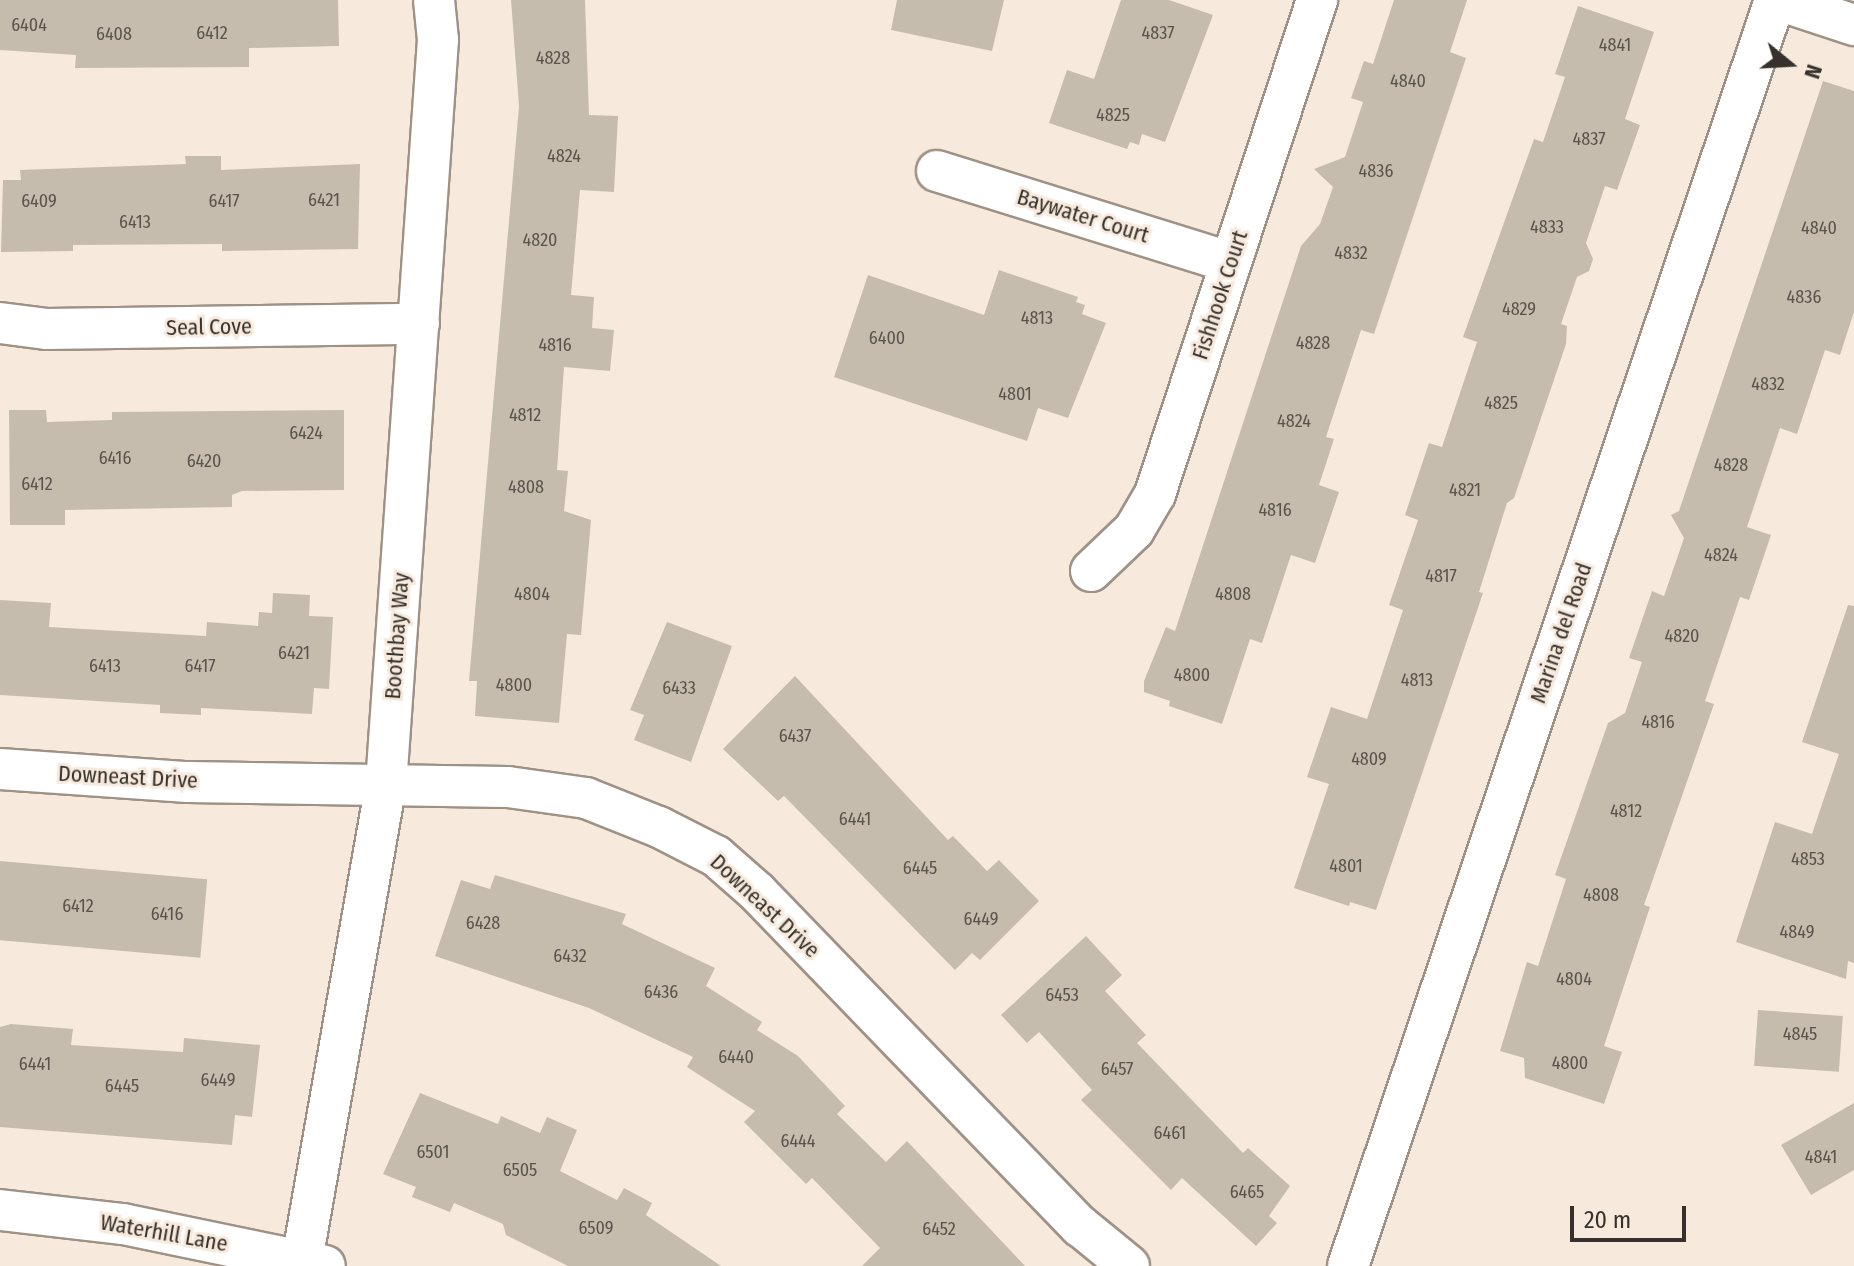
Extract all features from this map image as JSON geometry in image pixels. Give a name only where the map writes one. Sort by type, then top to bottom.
[{"type":"street","name":"Boothbay Way","points":[[310,1263],[386,785],[438,40],[434,0]]},
{"type":"street","name":"Fishhook Court","points":[[1091,571],[1134,530],[1155,494],[1317,0]]},
{"type":"street","points":[[1777,0],[1854,25]]},
{"type":"street","name":"Marina del Road","points":[[1348,1266],[1777,0]]},
{"type":"street","name":"Baywater Court","points":[[937,171],[1230,262]]},
{"type":"street","name":"Seal Cove","points":[[0,323],[46,329],[419,324]]},
{"type":"street","name":"Downeast Drive","points":[[0,769],[188,782],[508,787],[586,798],[716,856],[1080,1226],[1129,1266]]},
{"type":"street","name":"Waterhill Lane","points":[[0,1210],[123,1224],[310,1263]]},
{"type":"building","points":[[0,0],[338,0],[339,46],[249,48],[249,67],[75,68],[76,55],[0,50]]},
{"type":"building","points":[[511,0],[585,0],[589,115],[618,116],[614,192],[580,190],[571,295],[594,297],[592,328],[614,330],[610,371],[564,367],[557,470],[568,471],[564,511],[591,520],[581,635],[567,634],[559,723],[475,716],[477,681],[469,681],[519,106]]},
{"type":"building","points":[[897,0],[1004,0],[992,51],[891,30]]},
{"type":"building","points":[[1121,0],[1169,0],[1213,15],[1165,142],[1142,134],[1139,145],[1130,142],[1127,149],[1049,123],[1067,70],[1094,79]]},
{"type":"building","points":[[1394,0],[1467,0],[1450,52],[1466,58],[1374,334],[1361,330],[1326,437],[1334,439],[1319,485],[1339,492],[1315,563],[1291,555],[1262,643],[1250,639],[1222,724],[1169,706],[1170,701],[1144,692],[1144,681],[1166,627],[1175,631],[1301,246],[1320,224],[1333,187],[1314,169],[1345,157],[1363,102],[1351,98],[1364,61],[1373,64]]},
{"type":"building","points":[[1578,6],[1654,32],[1625,119],[1640,125],[1617,190],[1605,186],[1586,243],[1593,259],[1589,271],[1577,277],[1561,324],[1567,326],[1566,344],[1514,498],[1507,503],[1479,592],[1483,593],[1376,910],[1350,902],[1349,906],[1294,888],[1329,784],[1307,777],[1331,707],[1367,719],[1403,610],[1389,605],[1418,520],[1405,515],[1429,443],[1442,447],[1477,342],[1463,337],[1534,139],[1543,142],[1565,77],[1555,74]]},
{"type":"building","points":[[1823,81],[1854,91],[1854,312],[1840,355],[1825,350],[1797,434],[1780,428],[1747,527],[1771,535],[1749,600],[1740,597],[1705,701],[1714,704],[1644,905],[1650,907],[1604,1046],[1622,1052],[1604,1104],[1525,1078],[1524,1058],[1500,1051],[1527,962],[1538,966],[1566,879],[1555,875],[1608,723],[1625,713],[1642,662],[1629,658],[1652,591],[1664,596],[1684,538],[1671,515],[1679,511]]},
{"type":"building","points":[[185,156],[221,156],[221,170],[360,164],[358,249],[222,251],[222,244],[73,245],[73,251],[1,252],[3,180],[21,180],[20,170],[186,164]]},
{"type":"building","points":[[999,270],[1078,297],[1076,302],[1085,305],[1082,314],[1106,323],[1068,418],[1038,408],[1027,441],[834,377],[868,275],[984,315]]},
{"type":"building","points":[[9,410],[46,410],[47,422],[112,420],[112,412],[344,410],[344,490],[242,491],[232,495],[232,507],[65,510],[65,525],[10,525]]},
{"type":"building","points":[[273,593],[310,595],[309,616],[333,617],[329,689],[314,688],[312,714],[201,708],[201,715],[160,713],[160,705],[0,695],[0,600],[51,603],[49,627],[206,636],[207,622],[258,626],[259,612],[272,613]]},
{"type":"building","points":[[1848,605],[1854,606],[1854,963],[1848,961],[1846,979],[1736,942],[1775,822],[1812,834],[1839,754],[1802,742]]},
{"type":"building","points":[[667,622],[732,646],[691,762],[634,740],[644,715],[630,710]]},
{"type":"building","points":[[795,676],[948,840],[953,836],[987,871],[999,860],[1039,901],[980,960],[972,953],[955,970],[784,796],[778,801],[723,749]]},
{"type":"building","points":[[0,861],[207,879],[200,958],[0,940]]},
{"type":"building","points":[[495,875],[626,914],[622,924],[715,968],[706,986],[762,1022],[757,1030],[798,1056],[845,1106],[837,1114],[886,1162],[907,1141],[1025,1266],[862,1266],[880,1248],[812,1178],[806,1184],[744,1122],[755,1111],[687,1067],[693,1057],[589,1008],[435,956],[461,880],[490,889]]},
{"type":"building","points":[[1086,936],[1122,975],[1105,991],[1146,1035],[1137,1043],[1243,1153],[1248,1148],[1290,1186],[1269,1216],[1277,1223],[1256,1246],[1182,1178],[1171,1190],[1081,1100],[1092,1090],[1039,1032],[1027,1043],[1001,1015]]},
{"type":"building","points":[[1758,1010],[1843,1016],[1839,1072],[1754,1066]]},
{"type":"building","points":[[11,1024],[73,1029],[71,1045],[183,1052],[184,1038],[260,1045],[252,1117],[235,1115],[232,1145],[0,1127],[0,1027]]},
{"type":"building","points":[[420,1093],[498,1124],[501,1116],[540,1133],[547,1117],[577,1130],[560,1171],[617,1200],[624,1188],[652,1203],[646,1215],[721,1266],[568,1266],[506,1235],[503,1224],[454,1203],[450,1212],[412,1197],[416,1187],[383,1174]]},
{"type":"building","points":[[1854,1103],[1854,1170],[1811,1195],[1781,1145]]}]
